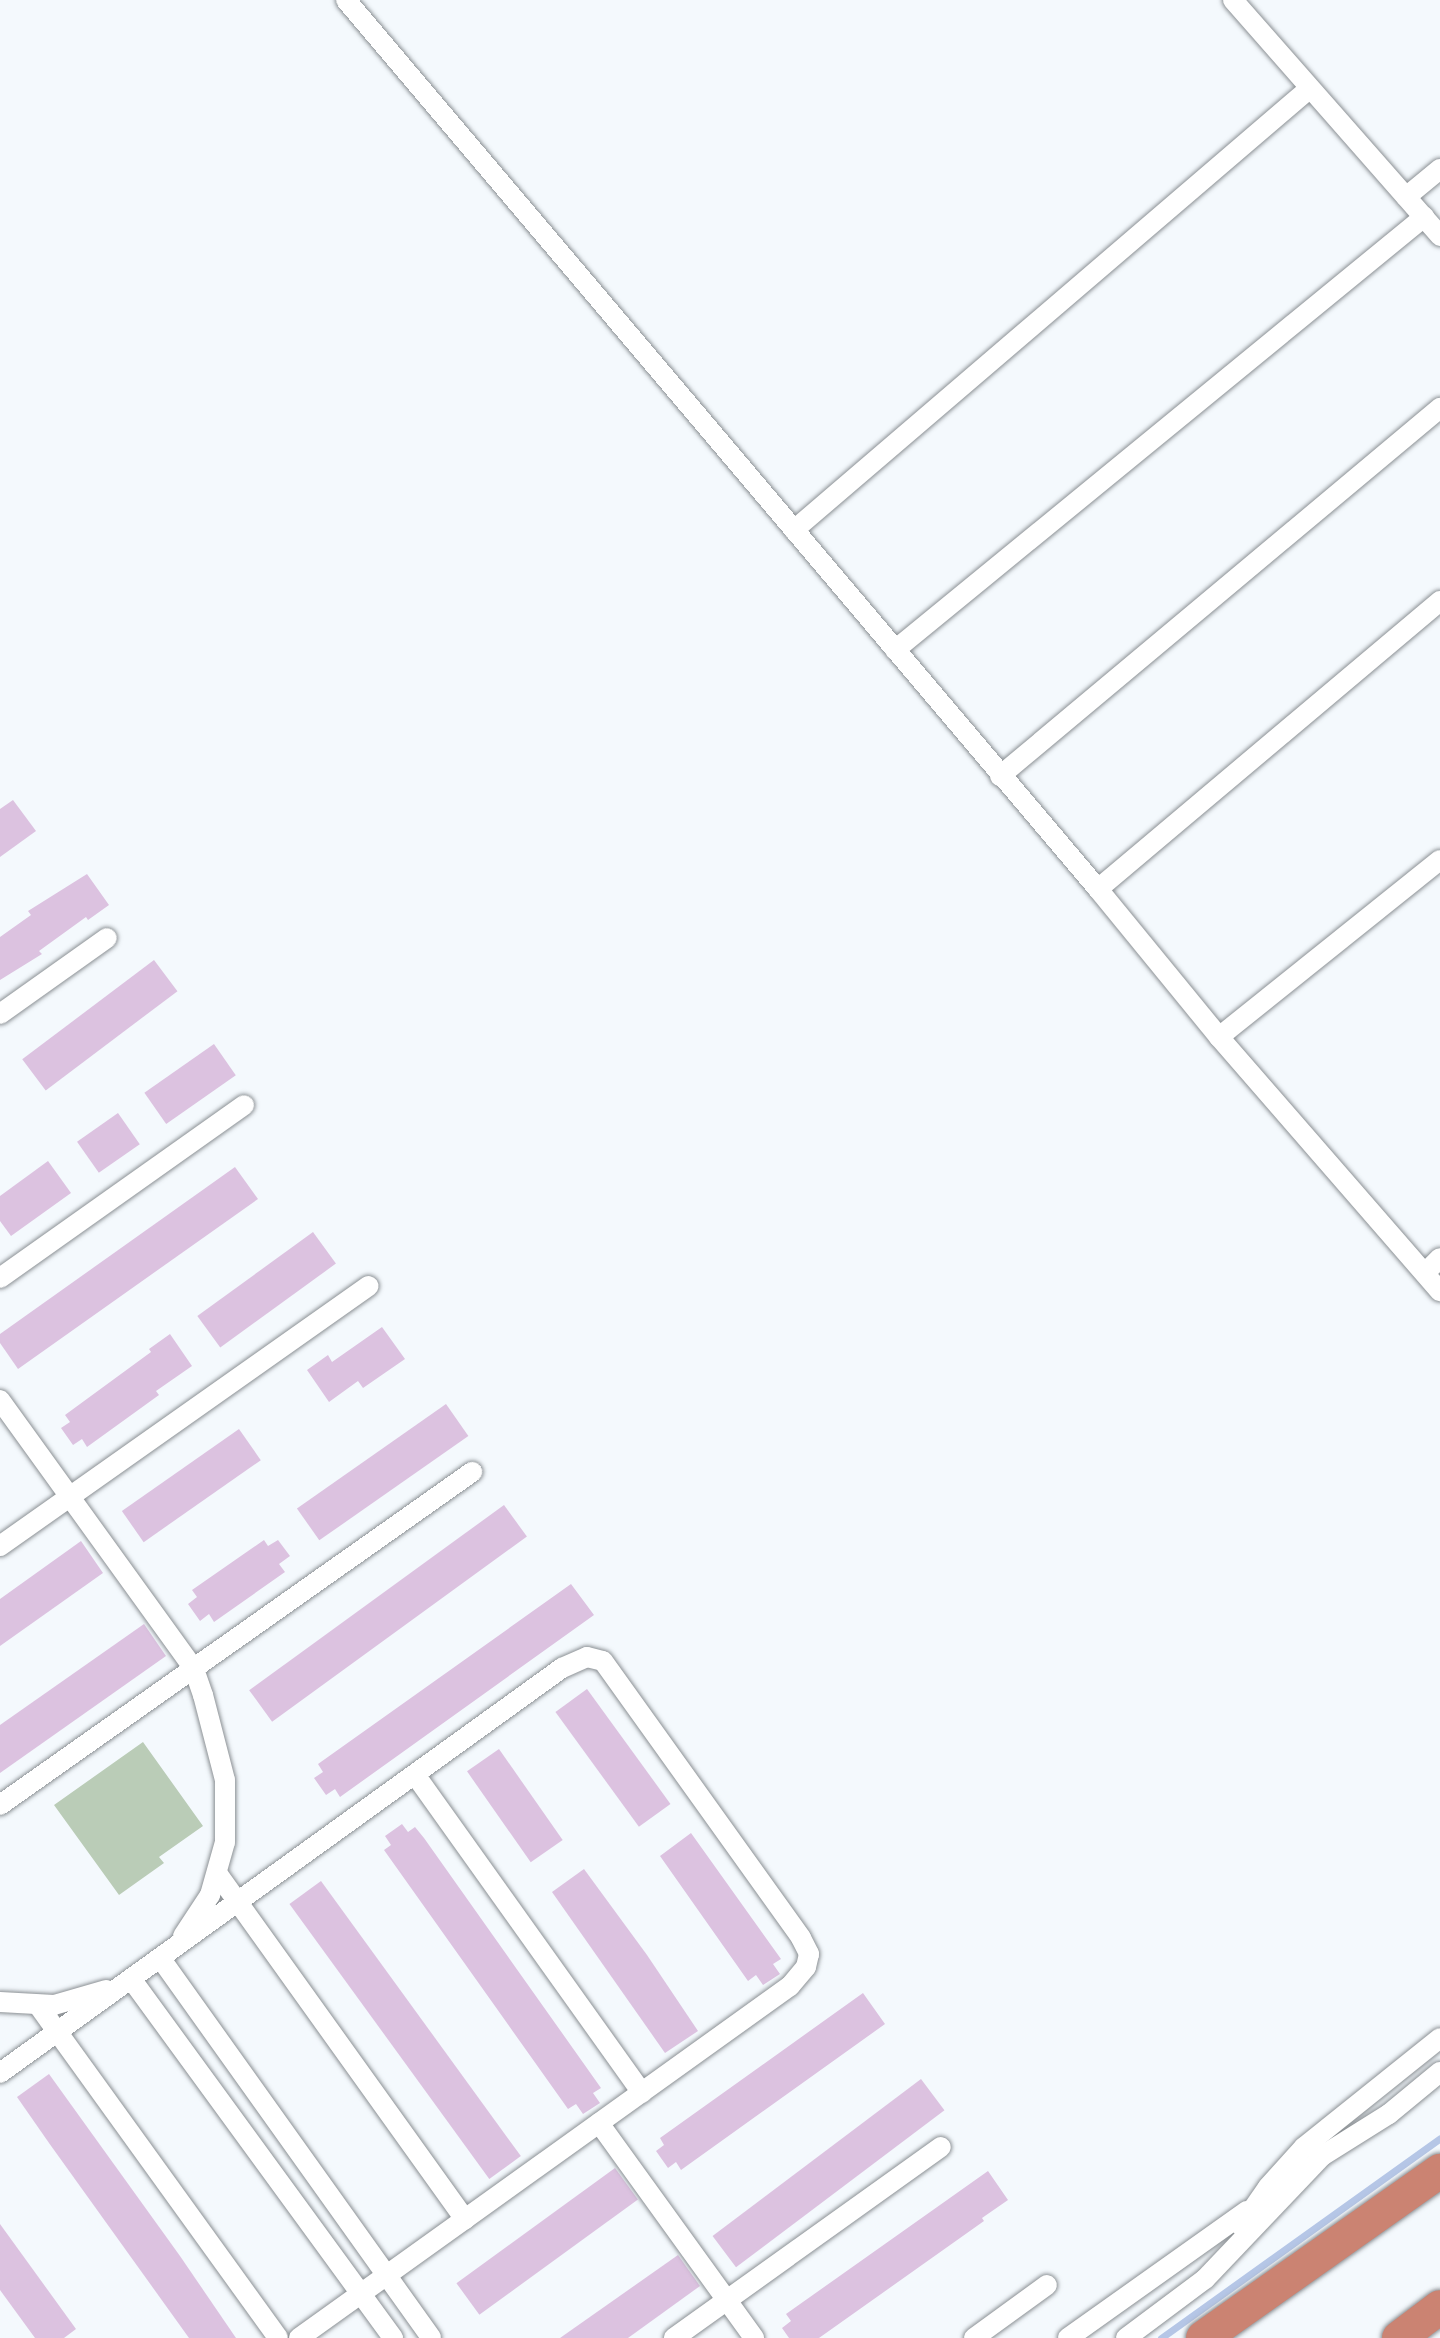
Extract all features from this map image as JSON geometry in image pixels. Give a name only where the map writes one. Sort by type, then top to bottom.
[{"type":"highway","points":[[1203,2338],[1440,2171]]},
{"type":"highway","points":[[1399,2338],[1440,2307]]},
{"type":"street","points":[[346,0],[1098,889],[1219,1037],[1432,1266],[1440,1291]]},
{"type":"street","points":[[1233,0],[1440,236]]},
{"type":"street","points":[[794,530],[1310,88]]},
{"type":"street","points":[[1406,197],[1440,169]]},
{"type":"street","points":[[895,650],[1424,217]]},
{"type":"street","points":[[1000,776],[1440,408]]},
{"type":"street","points":[[1098,889],[1440,601]]},
{"type":"street","points":[[1219,1037],[1440,860]]},
{"type":"street","points":[[0,1014],[107,938]]},
{"type":"street","points":[[0,1278],[244,1105]]},
{"type":"street","points":[[0,1546],[368,1286]]},
{"type":"street","points":[[0,1400],[194,1669],[225,1780],[225,1842],[217,1873],[198,1916],[161,1959]]},
{"type":"street","points":[[0,1805],[472,1472]]},
{"type":"street","points":[[0,2073],[573,1661],[599,1658],[624,1688],[809,1954],[803,1973],[790,1986],[299,2338]]},
{"type":"street","points":[[416,1776],[642,2093]]},
{"type":"street","points":[[217,1873],[465,2219]]},
{"type":"street","points":[[161,1959],[431,2338]]},
{"type":"street","points":[[0,2002],[38,2005],[79,1999],[132,1980]]},
{"type":"street","points":[[132,1980],[393,2338]]},
{"type":"street","points":[[38,2005],[278,2338]]},
{"type":"street","points":[[1205,2279],[1256,2205],[1304,2147],[1440,2038]]},
{"type":"street","points":[[1126,2338],[1205,2279],[1322,2156],[1389,2114],[1440,2072]]},
{"type":"street","points":[[599,2123],[754,2338]]},
{"type":"street","points":[[674,2338],[941,2147]]},
{"type":"street","points":[[1068,2338],[1256,2205]]},
{"type":"street","points":[[974,2338],[1047,2285]]},
{"type":"green space","points":[[143,1742],[203,1826],[159,1857],[164,1863],[119,1895],[54,1805]]},
{"type":"building","points":[[13,800],[36,831],[0,857],[0,809]]},
{"type":"building","points":[[87,874],[109,905],[88,920],[86,917],[39,951],[42,954],[0,980],[0,937],[31,915],[28,911]]},
{"type":"building","points":[[154,960],[177,991],[46,1090],[22,1059]]},
{"type":"building","points":[[214,1044],[236,1075],[166,1124],[144,1093]]},
{"type":"building","points":[[118,1113],[140,1144],[99,1173],[77,1142]]},
{"type":"building","points":[[48,1161],[71,1193],[11,1236],[0,1221],[0,1196]]},
{"type":"building","points":[[235,1167],[258,1199],[18,1369],[0,1343],[0,1334]]},
{"type":"building","points":[[313,1232],[336,1264],[220,1348],[197,1316]]},
{"type":"building","points":[[382,1327],[405,1359],[363,1388],[358,1381],[329,1402],[307,1370],[328,1355],[332,1362]]},
{"type":"building","points":[[170,1334],[192,1366],[156,1391],[159,1395],[87,1447],[82,1439],[73,1445],[61,1428],[70,1422],[65,1415],[151,1352],[149,1349]]},
{"type":"building","points":[[446,1404],[468,1436],[319,1540],[297,1508]]},
{"type":"building","points":[[239,1429],[261,1460],[144,1542],[122,1511]]},
{"type":"building","points":[[504,1505],[527,1537],[272,1722],[249,1690]]},
{"type":"building","points":[[264,1540],[268,1546],[278,1540],[290,1556],[279,1564],[285,1572],[214,1622],[209,1614],[200,1621],[188,1604],[197,1597],[192,1590]]},
{"type":"building","points":[[81,1541],[103,1573],[0,1646],[0,1599]]},
{"type":"building","points":[[571,1584],[594,1615],[340,1797],[335,1789],[326,1795],[314,1778],[323,1772],[318,1764]]},
{"type":"building","points":[[144,1624],[166,1656],[0,1773],[0,1725]]},
{"type":"building","points":[[587,1689],[670,1804],[639,1827],[555,1712]]},
{"type":"building","points":[[499,1749],[563,1840],[531,1862],[467,1771]]},
{"type":"building","points":[[402,1824],[408,1832],[415,1827],[424,1838],[601,2088],[593,2093],[600,2103],[583,2114],[576,2104],[568,2109],[384,1850],[391,1845],[385,1836]]},
{"type":"building","points":[[691,1833],[781,1959],[773,1964],[780,1974],[763,1985],[756,1975],[748,1981],[660,1856]]},
{"type":"building","points":[[584,1869],[698,2031],[665,2053],[552,1892]]},
{"type":"building","points":[[321,1881],[521,2156],[489,2179],[289,1904]]},
{"type":"building","points":[[863,1993],[885,2024],[681,2170],[676,2162],[668,2168],[656,2151],[664,2145],[660,2138]]},
{"type":"building","points":[[49,2074],[236,2338],[189,2338],[49,2143],[17,2097]]},
{"type":"building","points":[[921,2079],[944,2110],[736,2267],[713,2236]]},
{"type":"building","points":[[615,2168],[638,2200],[479,2315],[456,2283]]},
{"type":"building","points":[[988,2171],[1008,2200],[982,2218],[984,2221],[819,2338],[789,2338],[782,2328],[791,2321],[786,2314]]},
{"type":"building","points":[[0,2224],[76,2329],[64,2338],[35,2338],[0,2290]]},
{"type":"building","points":[[678,2255],[700,2286],[628,2338],[560,2338]]},
{"type":"waterway","points":[[1161,2338],[1440,2138]]}]
